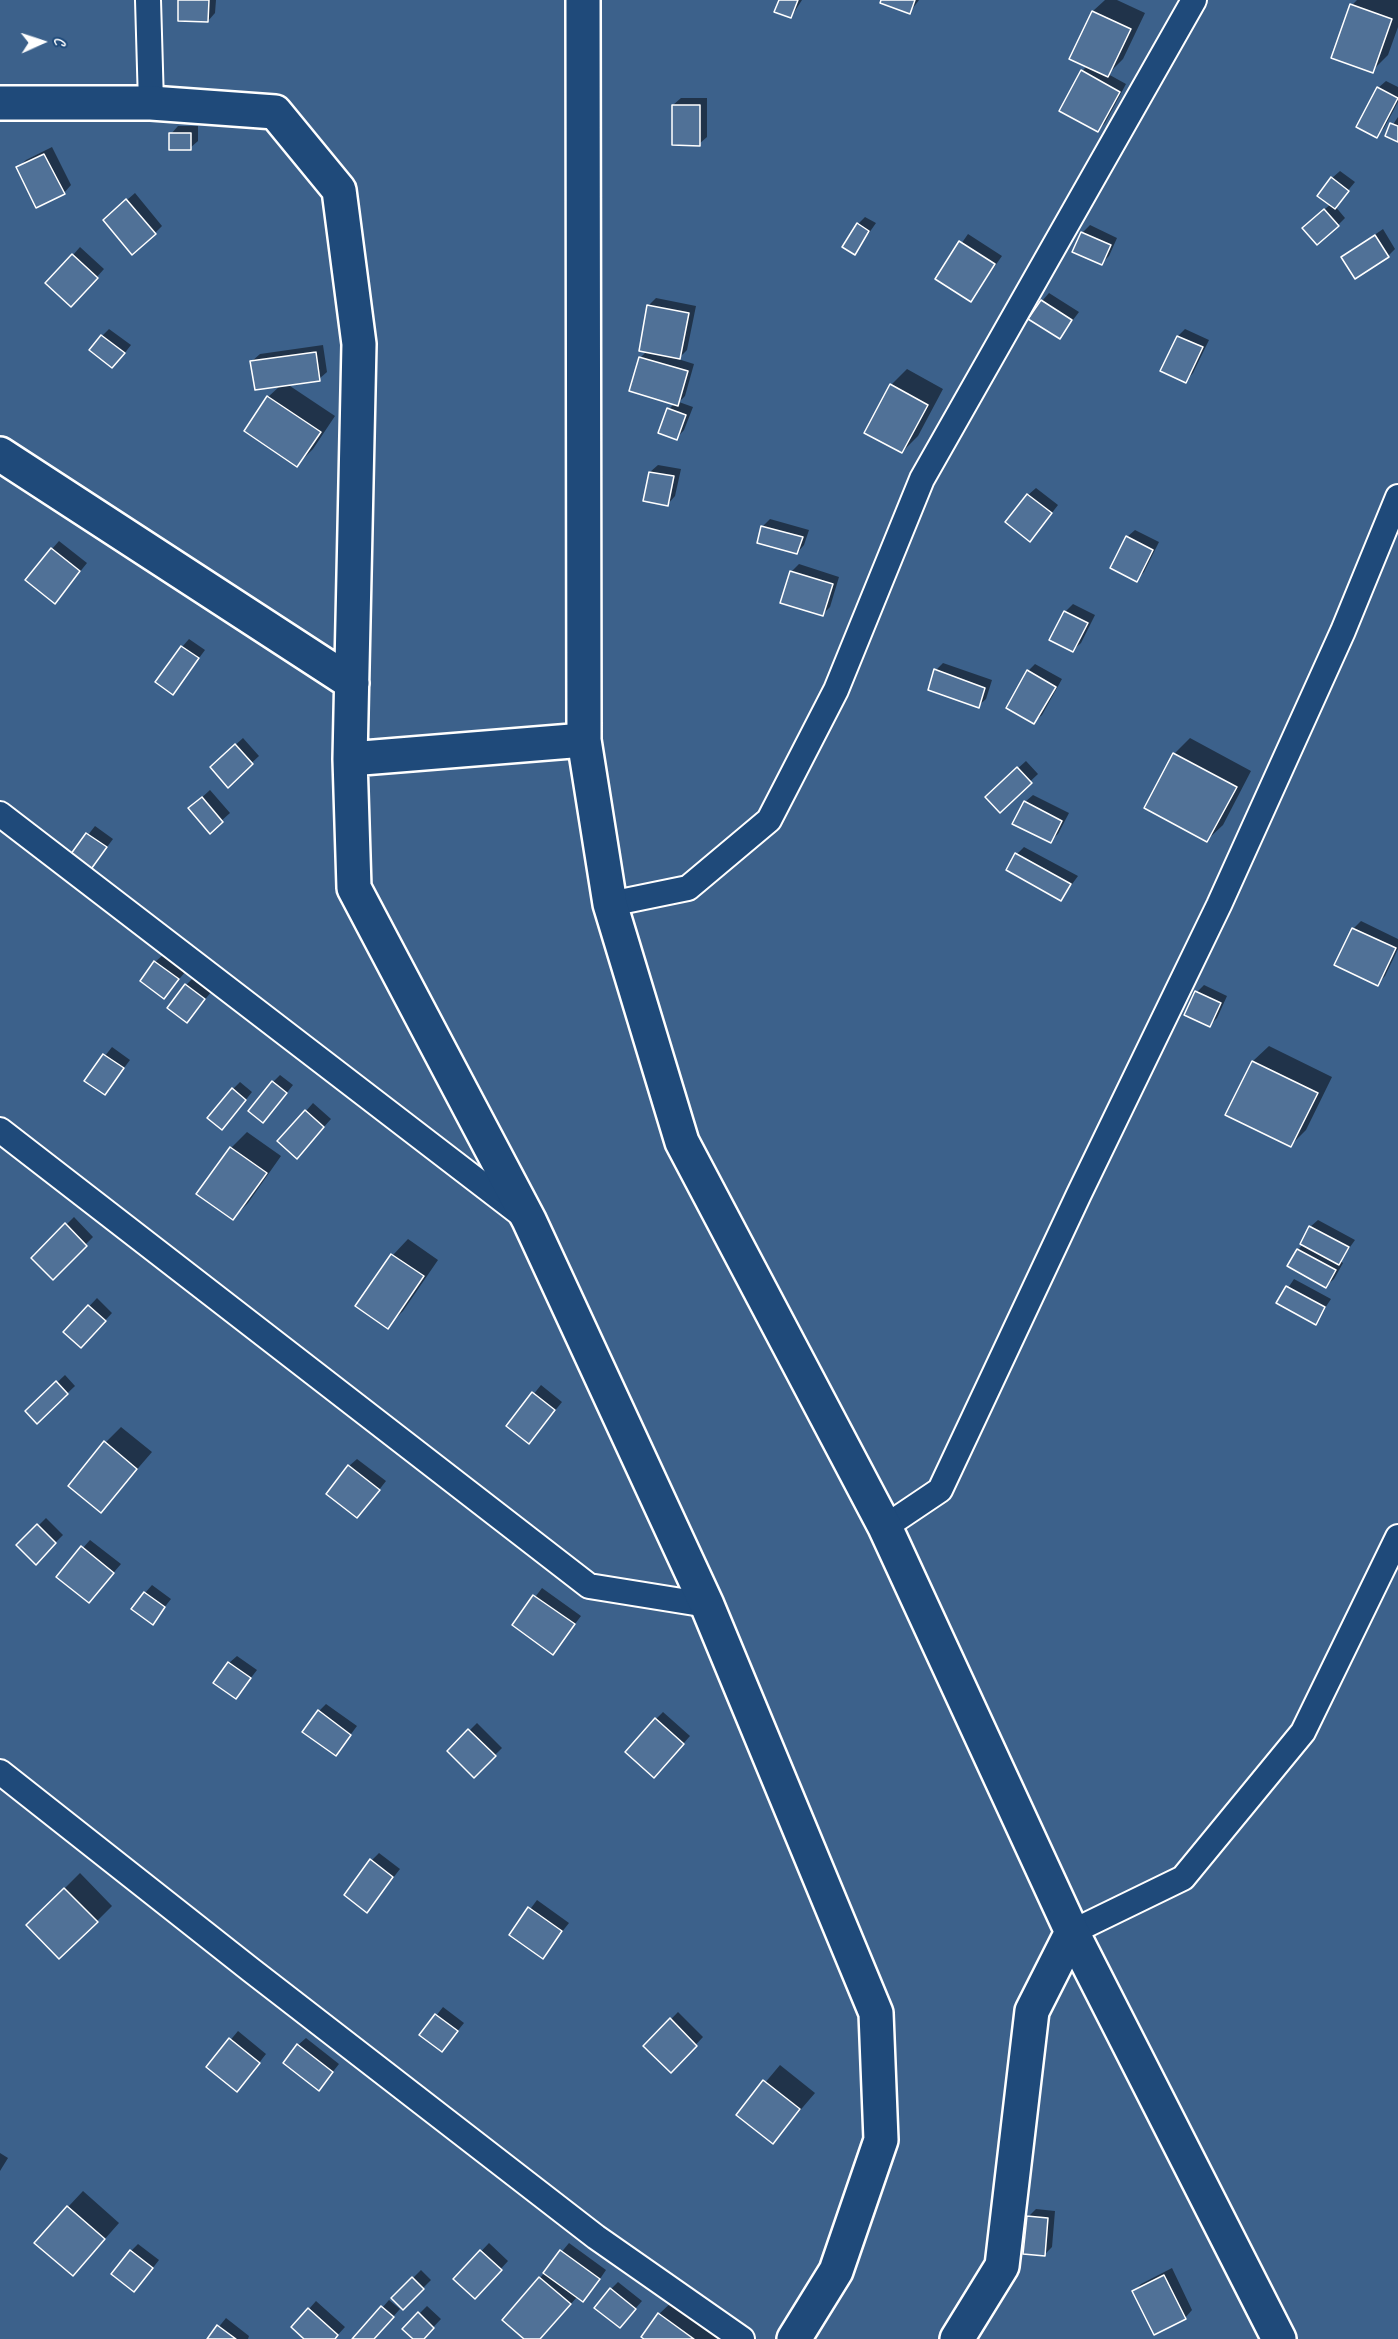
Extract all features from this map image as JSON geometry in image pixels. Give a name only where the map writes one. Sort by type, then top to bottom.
[{"type":"street","points":[[583,0],[584,740],[610,904],[682,1142],[885,1527],[1072,1932],[1279,2339]]},
{"type":"street","points":[[0,103],[151,103],[275,112],[339,190],[359,344],[350,759],[354,888],[529,1220],[707,1605],[876,2013],[881,2140],[836,2271],[794,2339]]},
{"type":"street","points":[[0,454],[352,684]]},
{"type":"street","points":[[350,759],[584,740]]},
{"type":"street","points":[[957,2339],[1002,2266],[1032,2011],[1072,1932]]},
{"type":"lane","points":[[148,0],[151,103]]},
{"type":"lane","points":[[610,904],[688,888],[769,820],[836,690],[922,479],[1194,0]]},
{"type":"lane","points":[[885,1527],[940,1491],[1079,1194],[1219,905],[1343,631],[1398,497]]},
{"type":"lane","points":[[0,814],[529,1220]]},
{"type":"lane","points":[[0,1130],[589,1586],[707,1605]]},
{"type":"lane","points":[[1072,1932],[1183,1878],[1303,1731],[1398,1537]]},
{"type":"lane","points":[[0,1772],[596,2237],[742,2339]]},
{"type":"shaded area","points":[[0,0],[1398,0],[1398,2339],[0,2339]]},
{"type":"building","points":[[178,0],[209,0],[208,22],[178,21]]},
{"type":"building","points":[[779,0],[798,0],[791,18],[774,12]]},
{"type":"building","points":[[881,0],[915,0],[910,14],[880,3]]},
{"type":"building","points":[[1350,4],[1392,19],[1373,73],[1331,58]]},
{"type":"building","points":[[1092,11],[1131,29],[1108,77],[1069,59]]},
{"type":"building","points":[[1081,70],[1120,92],[1098,132],[1059,111]]},
{"type":"building","points":[[1377,87],[1398,98],[1377,138],[1356,127]]},
{"type":"building","points":[[672,105],[700,105],[700,146],[672,145]]},
{"type":"building","points":[[1390,123],[1398,126],[1398,142],[1385,136]]},
{"type":"building","points":[[169,133],[191,133],[191,150],[169,150]]},
{"type":"building","points":[[44,154],[65,194],[36,208],[16,167]]},
{"type":"building","points":[[1331,177],[1349,191],[1335,209],[1317,196]]},
{"type":"building","points":[[126,199],[156,234],[132,255],[103,220]]},
{"type":"building","points":[[1324,209],[1339,226],[1317,245],[1302,228]]},
{"type":"building","points":[[857,223],[869,231],[855,255],[842,247]]},
{"type":"building","points":[[1081,232],[1111,245],[1102,265],[1072,252]]},
{"type":"building","points":[[1375,235],[1389,257],[1355,279],[1341,257]]},
{"type":"building","points":[[959,241],[995,264],[971,302],[935,279]]},
{"type":"building","points":[[72,254],[98,278],[71,307],[45,283]]},
{"type":"building","points":[[1041,300],[1072,320],[1060,339],[1028,319]]},
{"type":"building","points":[[647,305],[689,313],[680,359],[639,351]]},
{"type":"building","points":[[101,335],[125,353],[112,368],[89,350]]},
{"type":"building","points":[[1177,336],[1203,347],[1186,383],[1160,371]]},
{"type":"building","points":[[316,352],[320,381],[255,390],[250,361]]},
{"type":"building","points":[[639,357],[688,371],[678,406],[629,391]]},
{"type":"building","points":[[890,384],[928,405],[902,453],[864,433]]},
{"type":"building","points":[[267,396],[321,432],[297,467],[244,431]]},
{"type":"building","points":[[667,408],[686,415],[677,440],[658,433]]},
{"type":"building","points":[[649,472],[674,476],[668,506],[643,501]]},
{"type":"building","points":[[1027,494],[1052,513],[1030,542],[1005,522]]},
{"type":"building","points":[[761,526],[803,537],[797,554],[757,543]]},
{"type":"building","points":[[1126,536],[1153,550],[1137,582],[1110,568]]},
{"type":"building","points":[[51,548],[80,571],[55,604],[25,580]]},
{"type":"building","points":[[790,571],[833,584],[823,616],[780,603]]},
{"type":"building","points":[[1064,611],[1088,623],[1073,652],[1049,640]]},
{"type":"building","points":[[181,646],[199,658],[173,695],[155,682]]},
{"type":"building","points":[[934,669],[985,688],[979,708],[928,690]]},
{"type":"building","points":[[1027,670],[1056,687],[1034,724],[1006,708]]},
{"type":"building","points":[[235,744],[253,764],[228,788],[210,767]]},
{"type":"building","points":[[1173,753],[1237,787],[1207,842],[1144,808]]},
{"type":"building","points":[[1017,767],[1032,783],[1000,813],[985,797]]},
{"type":"building","points":[[202,797],[223,822],[210,834],[188,808]]},
{"type":"building","points":[[1024,801],[1062,821],[1051,843],[1012,824]]},
{"type":"building","points":[[86,833],[107,847],[89,872],[68,858]]},
{"type":"building","points":[[1015,853],[1071,884],[1061,901],[1006,870]]},
{"type":"building","points":[[1352,928],[1396,948],[1378,986],[1334,965]]},
{"type":"building","points":[[154,961],[179,979],[164,999],[140,981]]},
{"type":"building","points":[[185,984],[205,999],[187,1023],[167,1008]]},
{"type":"building","points":[[1195,991],[1221,1003],[1210,1027],[1184,1015]]},
{"type":"building","points":[[103,1054],[124,1068],[105,1095],[84,1081]]},
{"type":"building","points":[[1252,1061],[1318,1093],[1291,1147],[1225,1115]]},
{"type":"building","points":[[272,1081],[287,1093],[263,1123],[248,1111]]},
{"type":"building","points":[[232,1088],[246,1100],[222,1130],[207,1118]]},
{"type":"building","points":[[305,1110],[324,1127],[297,1159],[277,1141]]},
{"type":"building","points":[[230,1147],[267,1173],[233,1220],[196,1194]]},
{"type":"building","points":[[65,1223],[87,1246],[53,1280],[31,1258]]},
{"type":"building","points":[[1309,1226],[1349,1247],[1339,1265],[1300,1244]]},
{"type":"building","points":[[1297,1249],[1336,1270],[1326,1288],[1287,1266]]},
{"type":"building","points":[[391,1254],[424,1276],[388,1329],[355,1306]]},
{"type":"building","points":[[1286,1286],[1325,1307],[1316,1325],[1276,1303]]},
{"type":"building","points":[[88,1305],[106,1321],[81,1348],[63,1332]]},
{"type":"building","points":[[56,1381],[68,1394],[37,1424],[25,1411]]},
{"type":"building","points":[[532,1392],[555,1410],[529,1444],[506,1426]]},
{"type":"building","points":[[104,1441],[137,1469],[101,1513],[68,1486]]},
{"type":"building","points":[[348,1465],[380,1490],[357,1518],[326,1494]]},
{"type":"building","points":[[37,1524],[56,1543],[36,1565],[16,1545]]},
{"type":"building","points":[[81,1546],[114,1573],[89,1603],[56,1577]]},
{"type":"building","points":[[144,1592],[165,1607],[153,1625],[131,1609]]},
{"type":"building","points":[[533,1595],[575,1624],[553,1655],[512,1625]]},
{"type":"building","points":[[228,1662],[251,1678],[236,1699],[213,1683]]},
{"type":"building","points":[[318,1710],[351,1735],[336,1756],[302,1732]]},
{"type":"building","points":[[655,1718],[684,1744],[654,1778],[625,1752]]},
{"type":"building","points":[[468,1729],[496,1756],[474,1778],[447,1751]]},
{"type":"building","points":[[370,1859],[393,1877],[367,1913],[344,1895]]},
{"type":"building","points":[[64,1888],[98,1922],[59,1959],[26,1925]]},
{"type":"building","points":[[528,1907],[562,1931],[543,1959],[509,1935]]},
{"type":"building","points":[[435,2014],[458,2031],[442,2052],[419,2035]]},
{"type":"building","points":[[670,2018],[697,2046],[671,2073],[643,2046]]},
{"type":"building","points":[[229,2038],[260,2063],[237,2092],[206,2067]]},
{"type":"building","points":[[297,2044],[333,2072],[319,2091],[283,2063]]},
{"type":"building","points":[[763,2080],[800,2109],[773,2144],[736,2115]]},
{"type":"building","points":[[67,2206],[105,2239],[73,2276],[34,2243]]},
{"type":"building","points":[[1027,2216],[1048,2218],[1045,2256],[1023,2254]]},
{"type":"building","points":[[130,2250],[153,2268],[134,2292],[111,2274]]},
{"type":"building","points":[[480,2250],[502,2270],[475,2299],[453,2279]]},
{"type":"building","points":[[560,2250],[600,2279],[583,2302],[543,2273]]},
{"type":"building","points":[[1164,2275],[1186,2319],[1154,2335],[1132,2291]]},
{"type":"building","points":[[412,2277],[424,2289],[403,2310],[391,2298]]},
{"type":"building","points":[[539,2277],[571,2304],[540,2339],[524,2339],[502,2320]]},
{"type":"building","points":[[610,2288],[636,2309],[620,2328],[594,2308]]},
{"type":"building","points":[[381,2306],[394,2317],[374,2339],[352,2339]]},
{"type":"building","points":[[308,2308],[338,2335],[335,2339],[304,2339],[291,2327]]},
{"type":"building","points":[[418,2312],[434,2328],[424,2339],[413,2339],[402,2329]]},
{"type":"building","points":[[658,2313],[694,2339],[644,2339],[641,2337]]},
{"type":"building","points":[[217,2325],[236,2339],[207,2339]]}]
